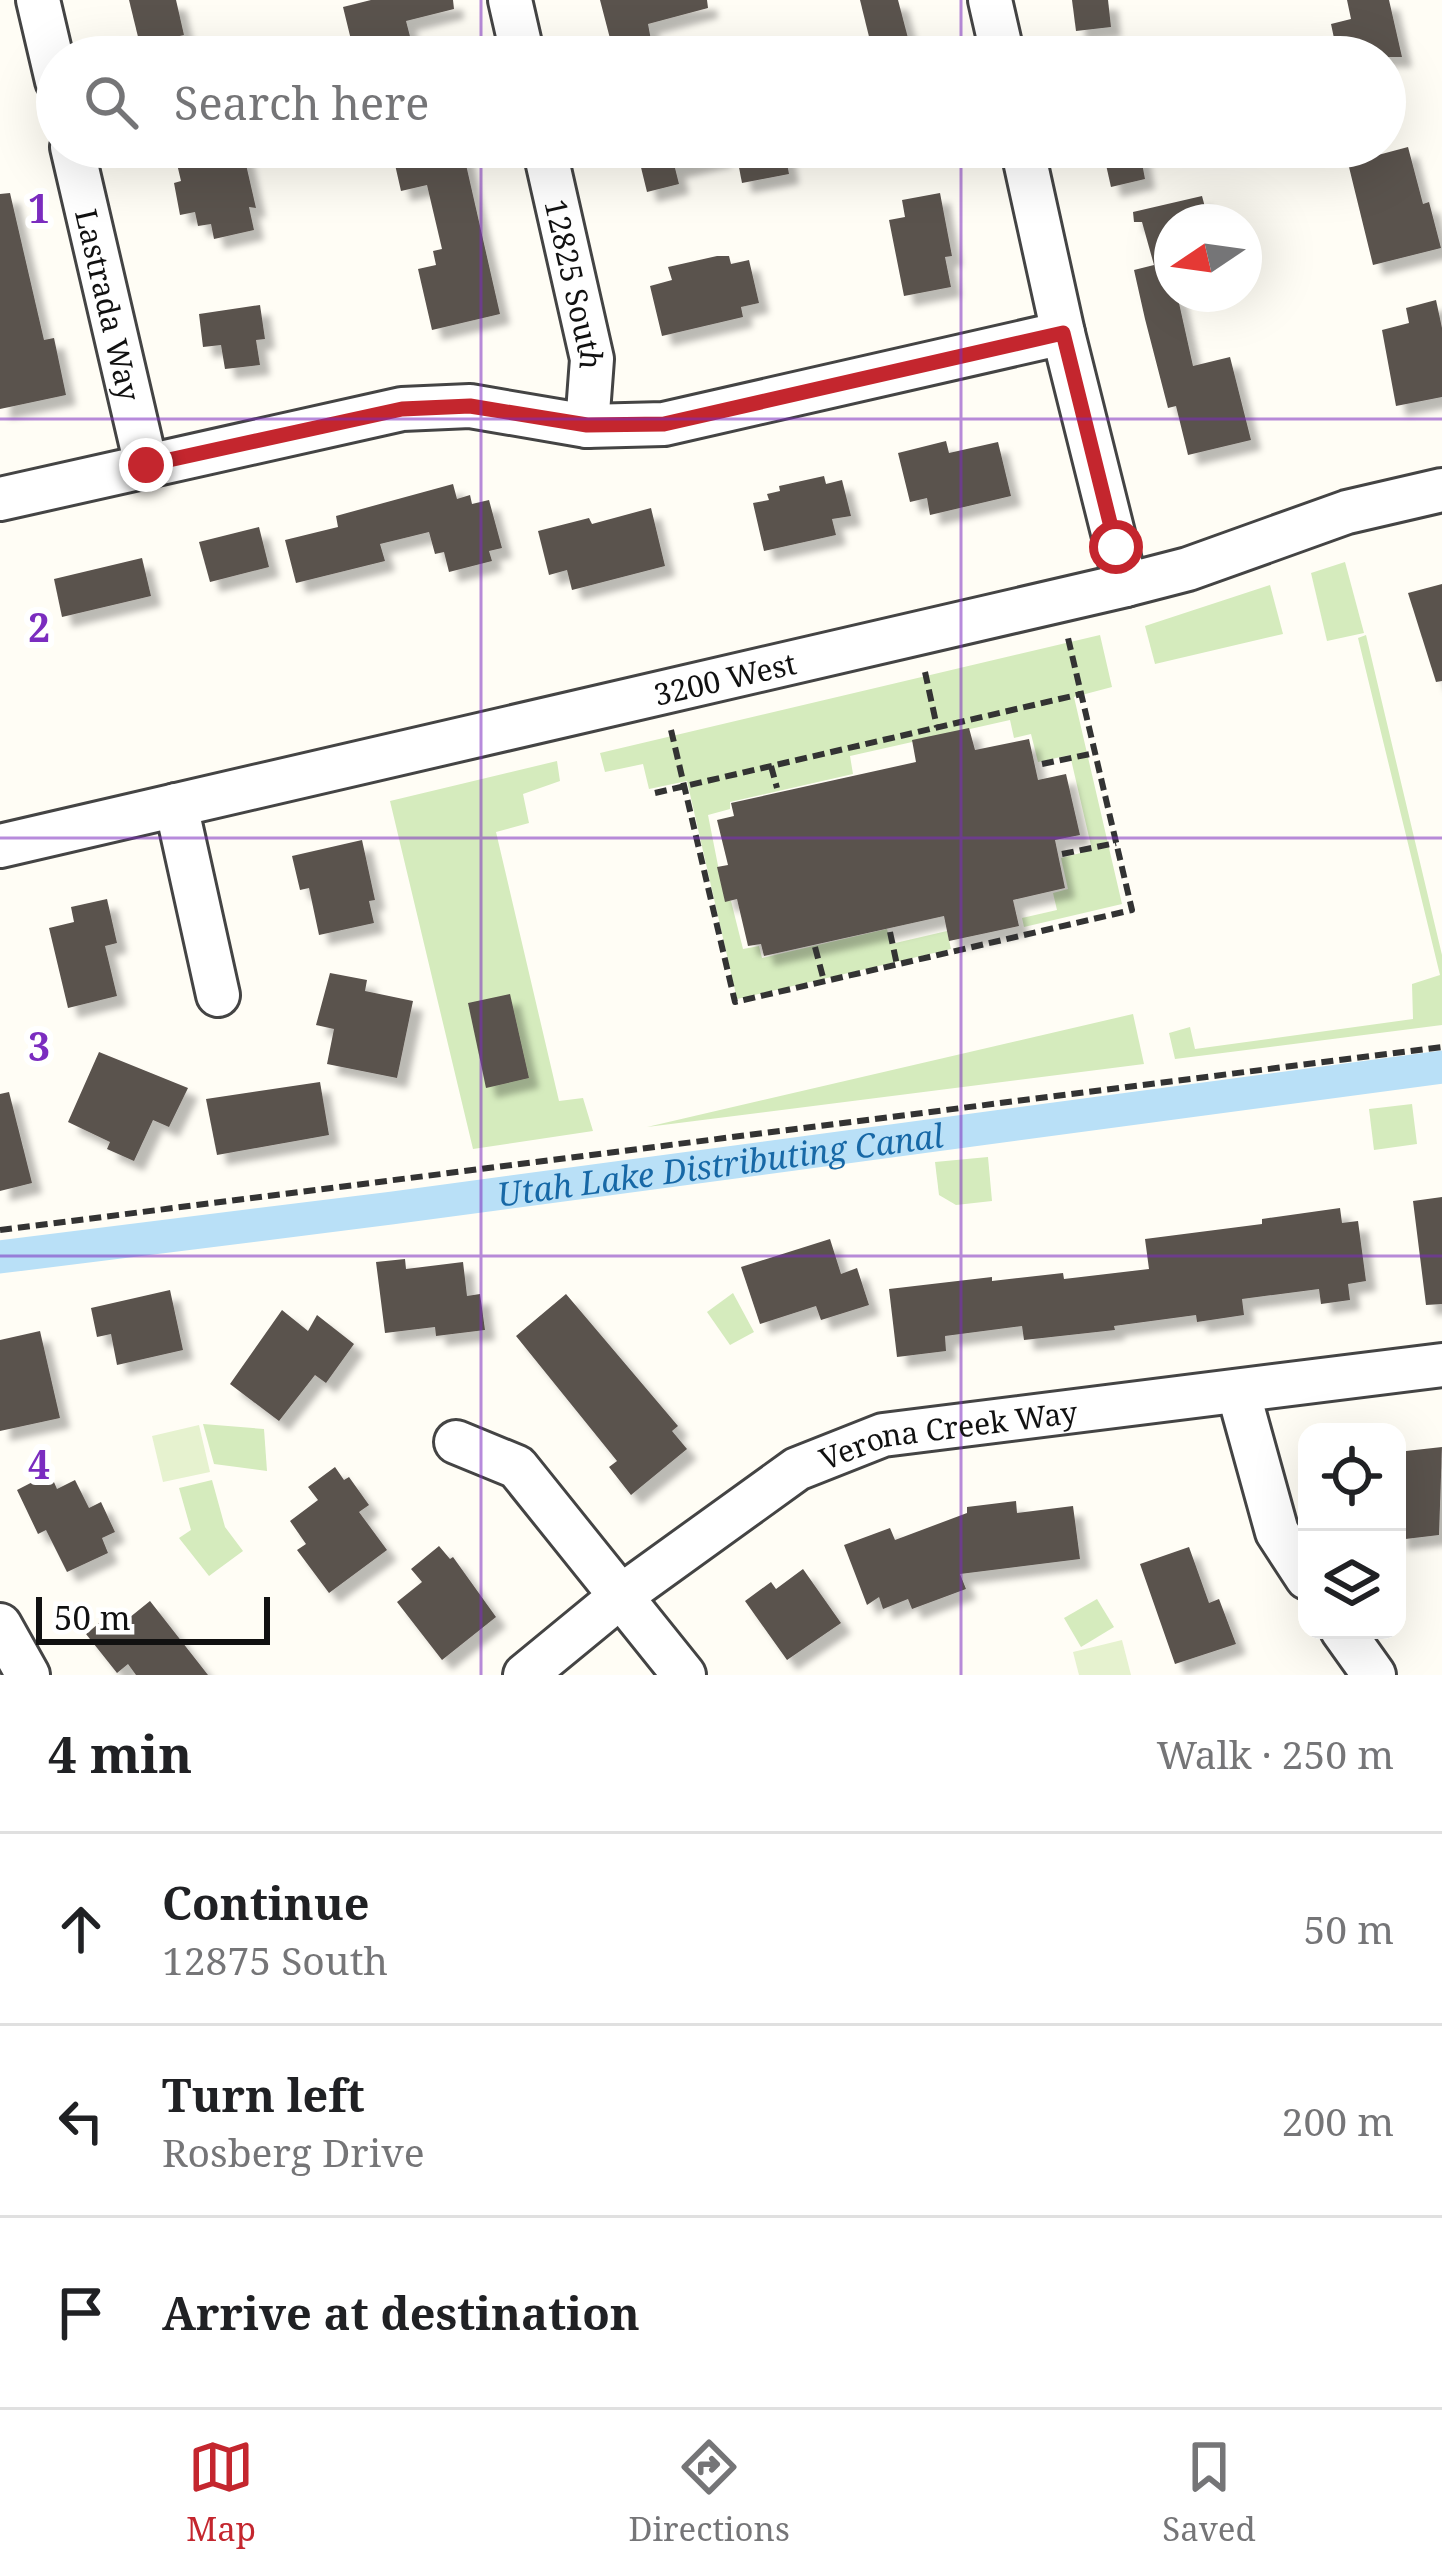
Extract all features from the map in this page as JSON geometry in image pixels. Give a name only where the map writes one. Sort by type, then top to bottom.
[{"type":"street","points":[[510,0],[518,36]]},
{"type":"street","points":[[990,0],[998,36]]},
{"type":"street","name":"Lastrada Way","points":[[77,168],[146,465]]},
{"type":"street","name":"12825 South","points":[[549,168],[592,359],[587,425]]},
{"type":"street","points":[[1027,168],[1126,585]]},
{"type":"street","points":[[0,500],[402,409],[470,406],[587,425],[664,424],[1063,333]]},
{"type":"street","name":"3200 West","points":[[0,845],[1126,585],[1347,512],[1442,490]]},
{"type":"street","points":[[176,806],[218,995]]},
{"type":"street","name":"Verona Creek Way","points":[[525,1675],[621,1597],[797,1468],[883,1435],[1442,1365]]},
{"type":"street","points":[[1238,1391],[1277,1532],[1298,1564]]},
{"type":"street","points":[[456,1442],[518,1467],[684,1675]]},
{"type":"street","points":[[0,1625],[28,1675]]},
{"type":"street","points":[[1348,1639],[1374,1675]]},
{"type":"path","points":[[671,730],[736,1002],[1132,910],[1068,638]]},
{"type":"path","points":[[925,672],[937,727]]},
{"type":"path","points":[[655,793],[1082,694]]},
{"type":"path","points":[[1042,764],[1096,752]]},
{"type":"path","points":[[771,766],[777,788]]},
{"type":"path","points":[[1062,854],[1116,843]]},
{"type":"path","points":[[890,932],[897,964]]},
{"type":"path","points":[[815,947],[824,981]]},
{"type":"path","points":[[0,1230],[1442,1047]]},
{"type":"green space","points":[[1345,562],[1364,633],[1327,641],[1311,573]]},
{"type":"green space","points":[[1270,585],[1283,634],[1155,664],[1145,626]]},
{"type":"green space","points":[[1100,635],[1112,687],[1074,697],[1122,904],[1024,927],[1022,918],[1057,910],[1053,893],[1068,889],[1061,858],[1092,850],[1070,755],[1038,762],[1031,734],[1014,738],[1010,720],[850,756],[853,774],[730,802],[730,809],[708,815],[725,901],[731,901],[743,949],[759,946],[762,958],[887,929],[891,944],[947,931],[951,949],[737,999],[687,781],[649,789],[643,764],[605,772],[600,753]]},
{"type":"green space","points":[[1366,635],[1442,955],[1442,1025],[1175,1059],[1169,1033],[1190,1027],[1195,1049],[1413,1019],[1412,984],[1440,975],[1358,638]]},
{"type":"green space","points":[[557,761],[560,781],[523,794],[529,823],[496,832],[559,1101],[583,1098],[593,1131],[473,1149],[390,801]]},
{"type":"green space","points":[[1133,1014],[1144,1064],[647,1127]]},
{"type":"green space","points":[[1412,1104],[1417,1144],[1374,1150],[1369,1109]]},
{"type":"green space","points":[[988,1157],[992,1201],[956,1205],[939,1195],[935,1162]]},
{"type":"green space","points":[[733,1293],[754,1332],[730,1345],[707,1312]]},
{"type":"green space","points":[[203,1424],[264,1429],[267,1471],[214,1464]]},
{"type":"green space","points":[[199,1425],[210,1472],[163,1482],[152,1436]]},
{"type":"green space","points":[[212,1480],[225,1527],[243,1551],[209,1576],[179,1538],[191,1530],[179,1488]]},
{"type":"green space","points":[[1097,1599],[1114,1627],[1081,1647],[1064,1618]]},
{"type":"green space","points":[[1122,1640],[1131,1675],[1079,1675],[1073,1652]]},
{"type":"building","points":[[129,0],[176,0],[184,35],[138,36]]},
{"type":"building","points":[[371,0],[453,0],[454,9],[406,21],[410,36],[350,36],[343,7]]},
{"type":"building","points":[[600,0],[707,0],[708,8],[648,24],[650,36],[609,36]]},
{"type":"building","points":[[860,0],[898,0],[907,36],[869,36]]},
{"type":"building","points":[[1072,0],[1108,0],[1111,27],[1076,31]]},
{"type":"building","points":[[1347,0],[1389,0],[1397,36],[1334,36],[1331,24],[1351,19]]},
{"type":"building","points":[[1406,148],[1423,204],[1429,202],[1441,248],[1373,265],[1349,168],[1406,168]]},
{"type":"building","points":[[178,168],[247,168],[256,208],[249,207],[254,230],[214,239],[211,224],[198,226],[195,212],[180,215],[174,183],[181,181]]},
{"type":"building","points":[[396,168],[467,168],[500,314],[432,330],[418,269],[436,265],[433,251],[442,249],[427,185],[401,191]]},
{"type":"building","points":[[641,168],[675,168],[679,184],[647,192]]},
{"type":"building","points":[[739,168],[788,168],[789,174],[742,183]]},
{"type":"building","points":[[1107,168],[1143,168],[1145,179],[1111,187]]},
{"type":"building","points":[[10,193],[44,340],[54,338],[66,395],[0,409],[0,194]]},
{"type":"building","points":[[940,193],[952,256],[945,257],[951,287],[904,296],[889,220],[905,217],[902,200]]},
{"type":"building","points":[[1202,196],[1204,204],[1168,204]]},
{"type":"building","points":[[1154,207],[1154,265],[1142,222],[1134,222],[1133,212]]},
{"type":"building","points":[[729,256],[731,264],[749,260],[759,303],[741,307],[743,317],[662,336],[650,286],[672,280],[668,267]]},
{"type":"building","points":[[1154,265],[1154,312],[1181,312],[1193,366],[1230,357],[1251,440],[1188,455],[1176,406],[1168,408],[1134,270]]},
{"type":"building","points":[[1436,300],[1442,328],[1442,397],[1396,406],[1382,330],[1409,323],[1406,308]]},
{"type":"building","points":[[260,305],[265,339],[256,340],[260,365],[225,369],[221,345],[203,347],[199,314]]},
{"type":"building","points":[[946,441],[949,453],[998,442],[1011,496],[930,515],[927,498],[910,502],[898,453]]},
{"type":"building","points":[[824,476],[826,484],[842,480],[851,516],[832,519],[836,535],[764,551],[753,503],[769,500],[767,494],[780,491],[779,486]]},
{"type":"building","points":[[453,484],[457,499],[470,495],[472,504],[489,500],[502,548],[489,551],[492,561],[449,572],[444,552],[435,554],[429,532],[380,544],[385,561],[296,583],[285,540],[338,527],[336,516]]},
{"type":"building","points":[[651,508],[665,566],[572,590],[567,570],[549,575],[538,531],[589,518],[592,524]]},
{"type":"building","points":[[259,527],[269,567],[210,582],[199,542]]},
{"type":"building","points":[[142,558],[151,596],[62,617],[54,579]]},
{"type":"building","points":[[1442,584],[1442,681],[1436,682],[1408,593]]},
{"type":"building","points":[[969,728],[975,750],[1029,739],[1038,780],[1066,774],[1080,835],[1055,840],[1065,888],[1013,900],[1019,926],[949,941],[944,916],[764,956],[761,944],[748,946],[737,899],[725,902],[717,867],[728,865],[717,820],[734,816],[731,803],[916,762],[912,740]]},
{"type":"building","points":[[362,840],[375,900],[369,901],[374,923],[319,935],[309,888],[300,890],[292,856]]},
{"type":"building","points":[[107,899],[117,943],[105,946],[117,996],[68,1008],[49,928],[74,922],[71,907]]},
{"type":"building","points":[[330,973],[367,980],[365,991],[413,1001],[397,1078],[327,1064],[334,1029],[316,1025]]},
{"type":"building","points":[[510,994],[529,1078],[486,1088],[468,1003]]},
{"type":"building","points":[[99,1052],[188,1088],[169,1127],[153,1120],[134,1161],[107,1149],[110,1142],[68,1122]]},
{"type":"building","points":[[320,1082],[329,1135],[217,1155],[206,1099]]},
{"type":"building","points":[[9,1092],[32,1183],[0,1191],[0,1094]]},
{"type":"building","points":[[1442,1197],[1442,1304],[1426,1305],[1413,1201]]},
{"type":"building","points":[[1340,1208],[1342,1223],[1358,1221],[1366,1281],[1348,1284],[1350,1300],[1321,1304],[1319,1289],[1242,1299],[1244,1315],[1197,1322],[1196,1315],[1024,1340],[1022,1326],[945,1336],[946,1351],[897,1357],[889,1289],[992,1277],[992,1281],[1063,1273],[1064,1279],[1149,1269],[1145,1239]]},
{"type":"building","points":[[830,1239],[841,1274],[857,1268],[869,1305],[821,1320],[816,1306],[760,1324],[741,1267]]},
{"type":"building","points":[[405,1259],[406,1269],[463,1262],[467,1296],[480,1294],[485,1330],[436,1336],[435,1327],[385,1333],[376,1262]]},
{"type":"building","points":[[170,1290],[183,1350],[117,1365],[111,1334],[97,1337],[91,1308]]},
{"type":"building","points":[[566,1294],[678,1426],[672,1431],[687,1449],[631,1495],[609,1467],[617,1461],[516,1336]]},
{"type":"building","points":[[282,1310],[308,1331],[317,1315],[354,1344],[326,1383],[315,1375],[279,1421],[230,1384]]},
{"type":"building","points":[[40,1331],[60,1418],[0,1431],[0,1340]]},
{"type":"building","points":[[1442,1447],[1439,1535],[1406,1539],[1406,1451]]},
{"type":"building","points":[[335,1467],[344,1480],[349,1477],[369,1505],[359,1512],[387,1550],[329,1593],[297,1550],[306,1544],[290,1521],[318,1500],[308,1487]]},
{"type":"building","points":[[50,1473],[57,1489],[75,1480],[89,1508],[101,1502],[115,1532],[102,1538],[108,1553],[67,1572],[46,1530],[38,1534],[17,1490]]},
{"type":"building","points":[[1016,1501],[1017,1513],[1073,1506],[1080,1559],[960,1574],[966,1589],[912,1609],[908,1599],[883,1609],[879,1597],[867,1605],[844,1545],[890,1528],[895,1540],[967,1513],[967,1507]]},
{"type":"building","points":[[439,1546],[453,1557],[496,1617],[442,1660],[397,1602],[422,1582],[411,1569]]},
{"type":"building","points":[[1189,1547],[1209,1603],[1219,1599],[1236,1644],[1175,1664],[1140,1564]]},
{"type":"building","points":[[803,1569],[841,1623],[787,1660],[745,1601],[771,1582],[776,1589]]},
{"type":"building","points":[[150,1601],[208,1675],[136,1675],[128,1664],[117,1673],[86,1634],[115,1610],[124,1622]]},
{"type":"waterway","name":"Utah Lake Distributing Canal","points":[[0,1257],[1442,1067]]},
{"type":"route","points":[[146,465],[402,409],[470,406],[587,425],[664,424],[1063,333],[1116,547]]}]
